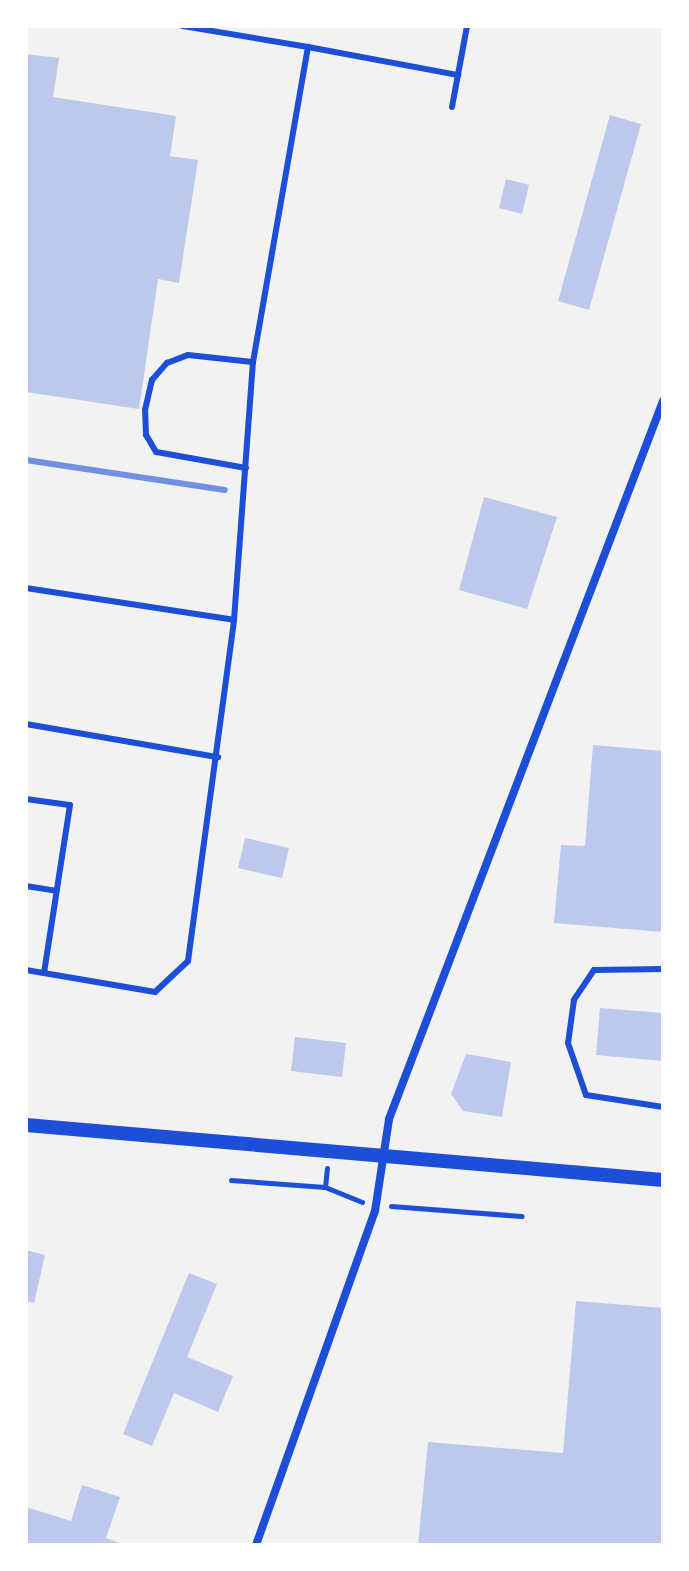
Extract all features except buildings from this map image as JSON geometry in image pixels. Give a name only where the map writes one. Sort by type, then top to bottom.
[{"type":"street","points":[[256,1545],[377,1204],[387,1158],[389,1119],[663,401]]},
{"type":"street","points":[[26,1125],[663,1180]]},
{"type":"lane","points":[[182,26],[458,75]]},
{"type":"lane","points":[[452,107],[467,26]]},
{"type":"lane","points":[[26,970],[155,992],[188,961],[218,757],[234,620],[253,362],[308,47]]},
{"type":"lane","points":[[246,468],[156,452],[146,435],[145,410],[152,380],[167,363],[188,355],[253,362]]},
{"type":"lane","points":[[26,588],[234,620]]},
{"type":"lane","points":[[26,724],[218,757]]},
{"type":"lane","points":[[26,799],[70,805],[44,973]]},
{"type":"lane","points":[[26,886],[57,891]]},
{"type":"lane","points":[[663,969],[611,964],[594,970],[574,1000],[568,1043],[586,1095],[663,1107]]},
{"type":"path","points":[[325,1187],[327,1165]]},
{"type":"path","points":[[231,1180],[325,1187],[377,1204],[522,1216]]},
{"type":"railway","points":[[26,460],[225,490]]}]
